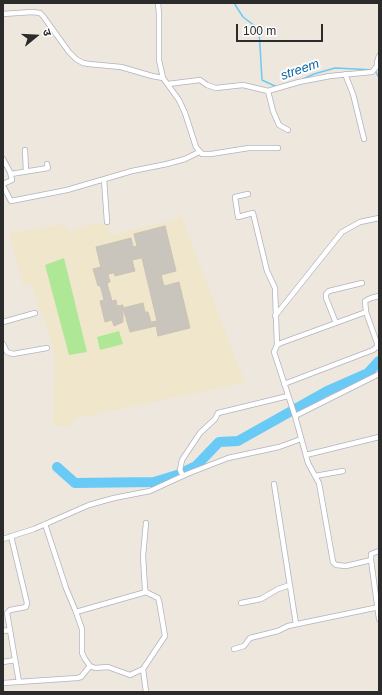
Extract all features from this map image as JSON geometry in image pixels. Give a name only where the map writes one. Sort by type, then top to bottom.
[{"type":"street","points":[[158,3],[158,60],[163,78],[179,100],[199,152]]},
{"type":"street","points":[[3,14],[32,12],[40,13],[69,52],[83,63],[121,67],[163,78]]},
{"type":"street","points":[[168,84],[200,80],[207,85],[216,88],[242,85],[268,91],[299,82],[330,76],[372,72],[376,68],[379,56]]},
{"type":"street","points":[[345,74],[353,94],[364,139]]},
{"type":"street","points":[[268,91],[273,111],[279,125],[288,130]]},
{"type":"street","points":[[3,159],[11,174],[12,180],[3,185],[11,201],[67,190],[132,171],[167,164],[185,159],[199,152],[202,154],[211,154],[249,148],[278,148]]},
{"type":"street","points":[[25,150],[26,171]]},
{"type":"street","points":[[11,174],[48,168],[48,164]]},
{"type":"street","points":[[104,179],[107,222]]},
{"type":"street","points":[[248,194],[235,197],[238,217],[253,213],[267,271],[275,288],[277,345],[274,352],[309,466],[316,476],[320,490],[333,562],[336,565],[346,566],[371,560]]},
{"type":"street","points":[[275,316],[342,232],[360,222],[379,218]]},
{"type":"street","points":[[336,323],[326,298],[326,294],[329,291],[362,283]]},
{"type":"street","points":[[284,384],[375,349],[377,347],[377,343],[366,312],[365,301],[379,296]]},
{"type":"street","points":[[277,345],[366,312]]},
{"type":"street","points":[[3,322],[36,313]]},
{"type":"street","points":[[3,344],[7,352],[13,354],[47,348]]},
{"type":"street","points":[[294,415],[379,374]]},
{"type":"street","points":[[182,473],[182,460],[200,433],[215,419],[218,413],[288,396]]},
{"type":"street","points":[[306,456],[379,437]]},
{"type":"street","points":[[3,539],[45,524],[89,505],[150,491],[182,473],[228,458],[278,447],[301,439]]},
{"type":"street","points":[[316,476],[343,471]]},
{"type":"street","points":[[274,484],[296,624]]},
{"type":"street","points":[[146,523],[143,556],[146,592]]},
{"type":"street","points":[[45,524],[66,588],[82,629],[82,653],[90,666],[95,668],[108,667],[130,675],[143,669],[164,636],[158,598],[146,592],[76,612]]},
{"type":"street","points":[[11,536],[27,605],[26,607],[8,611],[19,682]]},
{"type":"street","points":[[379,551],[371,554],[379,619]]},
{"type":"street","points":[[241,603],[260,598],[290,585]]},
{"type":"street","points":[[234,649],[244,646],[250,638],[275,632],[288,626],[378,607]]},
{"type":"street","points":[[3,631],[10,630]]},
{"type":"street","points":[[3,662],[15,660]]},
{"type":"street","points":[[3,683],[81,677],[90,666]]},
{"type":"street","points":[[143,669],[146,692]]},
{"type":"shaded area","points":[[181,216],[245,383],[77,418],[67,427],[53,425],[55,355],[46,323],[37,306],[32,283],[24,287],[9,233],[64,224],[66,229],[69,229],[70,232],[88,225],[108,224],[110,235],[172,221]]},
{"type":"green space","points":[[64,258],[87,352],[69,355],[45,265]]},
{"type":"green space","points":[[119,331],[123,344],[100,350],[97,337]]},
{"type":"building","points":[[165,226],[176,271],[161,275],[164,286],[179,282],[190,328],[158,336],[156,326],[130,332],[123,308],[143,303],[145,312],[148,312],[151,322],[157,321],[142,258],[132,260],[135,271],[115,276],[113,269],[102,272],[96,247],[131,238],[133,247],[137,246],[134,234]]},
{"type":"building","points":[[101,267],[102,272],[113,269],[114,273],[108,274],[110,282],[107,283],[112,301],[116,300],[117,306],[123,305],[123,322],[114,326],[112,320],[105,322],[100,301],[104,300],[100,285],[98,286],[93,269]]},
{"type":"waterway","name":"streem","points":[[234,3],[243,17],[259,29],[262,80],[277,87]]},
{"type":"waterway","name":"streem","points":[[303,79],[335,68],[375,70],[379,78]]},
{"type":"waterway","points":[[57,467],[75,483],[154,482],[177,475],[196,466],[219,442],[238,441],[327,391],[368,373],[379,361]]}]
